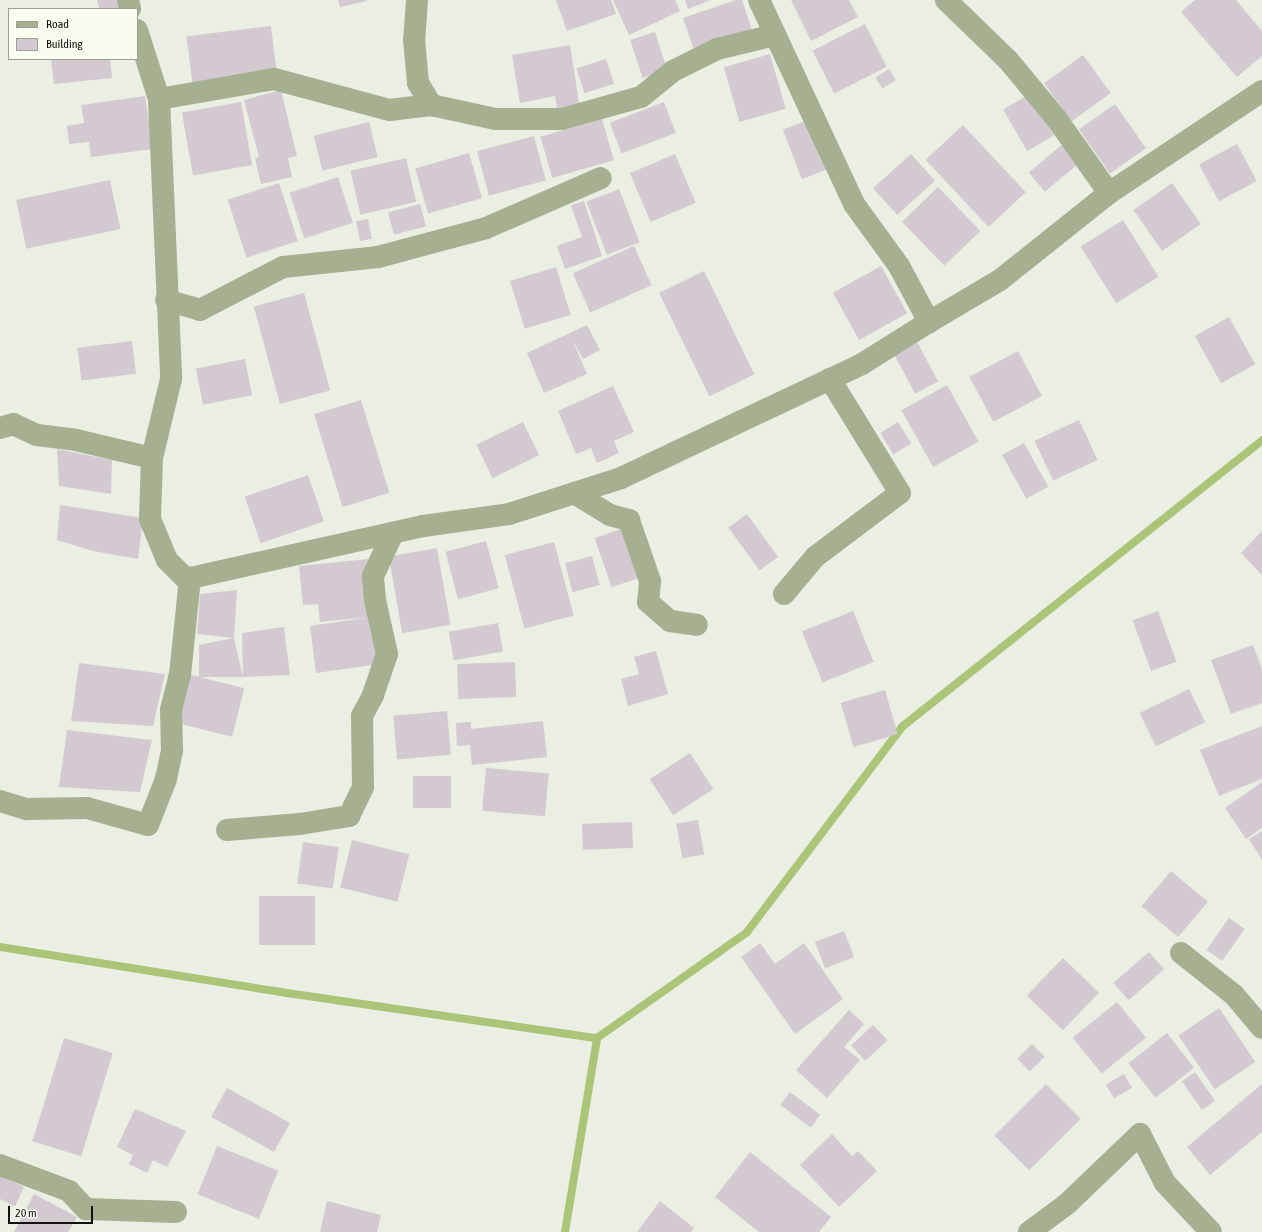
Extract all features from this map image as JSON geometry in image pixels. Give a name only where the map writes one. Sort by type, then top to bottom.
[{"type":"street","points":[[417,0],[414,39],[418,83],[431,105]]},
{"type":"street","points":[[759,0],[854,204],[899,266],[929,322]]},
{"type":"street","points":[[946,0],[1008,60],[1056,118],[1109,193]]},
{"type":"street","points":[[138,33],[159,99],[166,300],[171,379],[152,458],[150,519],[167,560],[186,578],[458,519],[509,514],[621,478],[862,364],[1000,280],[1109,193],[1262,91]]},
{"type":"street","points":[[159,99],[274,79],[390,110],[431,105],[496,119],[562,119],[640,97],[673,71],[717,49],[775,35]]},
{"type":"street","points":[[166,300],[200,310],[283,267],[378,257],[486,228],[601,178]]},
{"type":"street","points":[[784,594],[815,557],[900,493],[830,379]]},
{"type":"street","points":[[0,428],[13,424],[37,436],[76,440],[152,458]]},
{"type":"street","points":[[574,493],[610,514],[629,520],[650,581],[648,602],[670,621],[697,625]]},
{"type":"street","points":[[227,830],[300,824],[349,816],[363,788],[362,716],[373,695],[387,654],[375,600],[373,576],[393,533]]},
{"type":"street","points":[[0,801],[27,809],[87,808],[148,825],[166,779],[172,750],[171,710],[180,675],[190,578]]},
{"type":"street","points":[[1181,953],[1234,995],[1262,1028]]},
{"type":"street","points":[[1028,1232],[1067,1204],[1140,1134],[1165,1183],[1211,1232]]},
{"type":"street","points":[[0,1165],[69,1190],[86,1209],[176,1212]]},
{"type":"building","points":[[97,0],[121,0],[123,8],[99,8]]},
{"type":"building","points":[[338,0],[367,0],[367,1],[340,7]]},
{"type":"building","points":[[556,0],[611,0],[616,14],[567,31]]},
{"type":"building","points":[[613,0],[675,0],[680,11],[629,35]]},
{"type":"building","points":[[685,0],[711,0],[688,9]]},
{"type":"building","points":[[736,0],[742,0],[752,30],[694,50],[683,18]]},
{"type":"building","points":[[791,0],[849,0],[858,17],[811,41]]},
{"type":"building","points":[[1195,0],[1236,0],[1262,31],[1262,56],[1237,77],[1181,12]]},
{"type":"building","points":[[865,24],[887,67],[834,94],[812,51]]},
{"type":"building","points":[[271,26],[277,73],[192,83],[187,36]]},
{"type":"building","points":[[655,32],[667,70],[643,78],[630,40]]},
{"type":"building","points":[[570,45],[580,109],[558,113],[555,96],[520,103],[512,55]]},
{"type":"building","points":[[770,54],[786,109],[740,122],[724,67]]},
{"type":"building","points":[[1083,55],[1111,93],[1072,121],[1044,83]]},
{"type":"building","points":[[606,59],[614,84],[585,93],[577,69]]},
{"type":"building","points":[[51,60],[110,60],[112,78],[54,84]]},
{"type":"building","points":[[889,69],[896,80],[882,89],[875,77]]},
{"type":"building","points":[[281,90],[297,156],[288,158],[292,177],[261,184],[255,158],[259,157],[244,100]]},
{"type":"building","points":[[1030,94],[1054,136],[1027,151],[1003,110]]},
{"type":"building","points":[[145,96],[153,149],[91,157],[89,142],[69,144],[67,126],[84,123],[81,105]]},
{"type":"building","points":[[241,102],[252,165],[193,175],[182,112]]},
{"type":"building","points":[[664,102],[676,133],[622,154],[610,123]]},
{"type":"building","points":[[1115,104],[1146,148],[1110,173],[1079,129]]},
{"type":"building","points":[[602,119],[614,160],[552,178],[540,137]]},
{"type":"building","points":[[808,120],[827,169],[802,179],[783,130]]},
{"type":"building","points":[[369,122],[378,157],[322,171],[314,136]]},
{"type":"building","points":[[963,125],[1026,192],[988,227],[926,160]]},
{"type":"building","points":[[534,136],[546,180],[489,196],[477,151]]},
{"type":"building","points":[[1064,143],[1080,162],[1045,192],[1029,173]]},
{"type":"building","points":[[1237,144],[1257,181],[1219,201],[1199,164]]},
{"type":"building","points":[[469,153],[482,198],[428,214],[415,168]]},
{"type":"building","points":[[675,154],[696,203],[651,222],[630,173]]},
{"type":"building","points":[[911,154],[935,181],[897,215],[873,188]]},
{"type":"building","points":[[406,158],[416,202],[361,215],[350,171]]},
{"type":"building","points":[[338,177],[353,223],[304,238],[289,193]]},
{"type":"building","points":[[110,180],[120,229],[26,249],[16,200]]},
{"type":"building","points":[[279,183],[298,241],[246,258],[228,200]]},
{"type":"building","points":[[1172,183],[1201,224],[1162,251],[1133,210]]},
{"type":"building","points":[[938,187],[980,231],[944,266],[902,222]]},
{"type":"building","points":[[619,189],[639,242],[607,255],[586,202]]},
{"type":"building","points":[[584,201],[602,256],[565,269],[557,246],[582,237],[571,205]]},
{"type":"building","points":[[420,204],[426,226],[394,235],[388,213]]},
{"type":"building","points":[[368,219],[372,239],[360,241],[356,221]]},
{"type":"building","points":[[1123,220],[1159,277],[1116,303],[1081,246]]},
{"type":"building","points":[[634,246],[651,285],[590,313],[573,273]]},
{"type":"building","points":[[881,266],[907,313],[859,340],[833,293]]},
{"type":"building","points":[[556,267],[571,315],[525,329],[510,281]]},
{"type":"building","points":[[704,271],[754,374],[709,396],[659,293]]},
{"type":"building","points":[[304,293],[330,391],[280,404],[254,306]]},
{"type":"building","points":[[1229,317],[1255,364],[1221,383],[1195,336]]},
{"type":"building","points":[[587,325],[600,350],[583,359],[572,339],[587,374],[544,393],[527,353]]},
{"type":"building","points":[[916,340],[938,381],[915,394],[893,352]]},
{"type":"building","points":[[132,341],[136,374],[81,380],[77,348]]},
{"type":"building","points":[[1018,351],[1042,396],[993,422],[969,377]]},
{"type":"building","points":[[245,359],[252,395],[203,405],[196,369]]},
{"type":"building","points":[[947,385],[979,442],[933,467],[902,410]]},
{"type":"building","points":[[613,386],[634,432],[614,441],[619,453],[597,463],[591,448],[576,454],[558,411]]},
{"type":"building","points":[[361,400],[389,493],[343,507],[314,414]]},
{"type":"building","points":[[1079,420],[1098,460],[1053,481],[1035,441]]},
{"type":"building","points":[[523,422],[539,455],[492,478],[476,445]]},
{"type":"building","points":[[898,422],[911,443],[893,454],[880,433]]},
{"type":"building","points":[[1024,443],[1048,487],[1026,499],[1002,455]]},
{"type":"building","points":[[57,449],[112,460],[111,494],[59,486]]},
{"type":"building","points":[[308,475],[324,521],[261,543],[245,497]]},
{"type":"building","points":[[60,505],[143,518],[138,559],[93,551],[57,540]]},
{"type":"building","points":[[747,514],[778,557],[760,570],[728,528]]},
{"type":"building","points":[[624,528],[641,577],[612,587],[595,538]]},
{"type":"building","points":[[1262,531],[1262,575],[1241,553]]},
{"type":"building","points":[[486,541],[499,588],[458,599],[445,552]]},
{"type":"building","points":[[554,542],[574,615],[524,629],[505,555]]},
{"type":"building","points":[[437,548],[451,625],[402,633],[389,557]]},
{"type":"building","points":[[592,556],[600,585],[573,592],[565,563]]},
{"type":"building","points":[[368,559],[380,664],[316,673],[310,626],[371,617],[320,622],[318,604],[303,605],[299,566]]},
{"type":"building","points":[[237,590],[234,638],[197,634],[200,594]]},
{"type":"building","points":[[853,611],[874,662],[823,683],[802,632]]},
{"type":"building","points":[[1158,611],[1176,662],[1151,671],[1133,620]]},
{"type":"building","points":[[498,623],[503,652],[454,660],[449,632]]},
{"type":"building","points":[[284,627],[290,675],[243,677],[242,633]]},
{"type":"building","points":[[234,638],[243,677],[199,677],[199,645]]},
{"type":"building","points":[[1253,645],[1262,669],[1262,703],[1231,714],[1211,660]]},
{"type":"building","points":[[656,651],[668,694],[628,706],[621,679],[639,674],[634,657]]},
{"type":"building","points":[[515,662],[516,697],[458,699],[457,664]]},
{"type":"building","points":[[79,663],[165,674],[153,726],[71,721]]},
{"type":"building","points":[[187,674],[244,688],[232,737],[175,723]]},
{"type":"building","points":[[1189,689],[1205,722],[1156,746],[1140,713]]},
{"type":"building","points":[[885,690],[898,734],[853,747],[841,703]]},
{"type":"building","points":[[447,711],[451,755],[397,760],[393,716]]},
{"type":"building","points":[[543,721],[547,757],[472,765],[470,745],[457,746],[456,723],[471,722],[471,729]]},
{"type":"building","points":[[1262,726],[1262,779],[1219,796],[1200,750]]},
{"type":"building","points":[[67,730],[152,740],[140,792],[59,787]]},
{"type":"building","points":[[690,753],[713,789],[673,815],[650,779]]},
{"type":"building","points":[[486,768],[549,773],[545,816],[482,811]]},
{"type":"building","points":[[413,776],[451,776],[451,808],[413,808]]},
{"type":"building","points":[[1262,782],[1262,828],[1246,839],[1225,808]]},
{"type":"building","points":[[698,820],[704,854],[682,858],[676,824]]},
{"type":"building","points":[[632,822],[633,848],[583,850],[582,824]]},
{"type":"building","points":[[1262,831],[1262,860],[1249,839]]},
{"type":"building","points":[[352,840],[409,854],[397,902],[340,888]]},
{"type":"building","points":[[303,842],[339,847],[333,889],[297,884]]},
{"type":"building","points":[[1171,871],[1208,902],[1178,937],[1141,906]]},
{"type":"building","points":[[259,896],[315,896],[315,945],[259,945]]},
{"type":"building","points":[[1229,918],[1245,929],[1222,961],[1207,950]]},
{"type":"building","points":[[844,931],[854,957],[825,968],[815,942]]},
{"type":"building","points":[[760,943],[775,964],[804,943],[843,999],[795,1034],[741,957]]},
{"type":"building","points":[[1149,952],[1164,969],[1129,1000],[1114,983]]},
{"type":"building","points":[[1063,958],[1099,993],[1063,1030],[1027,995]]},
{"type":"building","points":[[1117,1002],[1146,1038],[1102,1074],[1073,1038]]},
{"type":"building","points":[[1219,1008],[1255,1062],[1215,1089],[1178,1035]]},
{"type":"building","points":[[849,1010],[864,1024],[844,1047],[860,1060],[827,1098],[796,1070]]},
{"type":"building","points":[[873,1025],[887,1040],[865,1061],[851,1045]]},
{"type":"building","points":[[1167,1033],[1194,1068],[1155,1098],[1128,1063]]},
{"type":"building","points":[[64,1038],[113,1053],[81,1156],[32,1141]]},
{"type":"building","points":[[1032,1044],[1045,1057],[1030,1072],[1017,1059]]},
{"type":"building","points":[[1195,1072],[1215,1101],[1202,1110],[1182,1081]]},
{"type":"building","points":[[1124,1074],[1132,1088],[1114,1098],[1106,1084]]},
{"type":"building","points":[[1046,1084],[1081,1119],[1029,1170],[994,1136]]},
{"type":"building","points":[[1262,1084],[1262,1132],[1210,1175],[1187,1147]]},
{"type":"building","points":[[227,1088],[290,1123],[274,1152],[211,1117]]},
{"type":"building","points":[[790,1092],[820,1115],[811,1128],[780,1105]]},
{"type":"building","points":[[135,1109],[186,1131],[167,1167],[153,1160],[147,1173],[129,1164],[133,1155],[117,1147]]},
{"type":"building","points":[[832,1134],[852,1156],[858,1151],[877,1171],[839,1207],[800,1165]]},
{"type":"building","points":[[217,1146],[278,1171],[259,1219],[198,1194]]},
{"type":"building","points":[[750,1152],[831,1217],[819,1232],[759,1232],[715,1197]]},
{"type":"building","points":[[0,1176],[24,1187],[15,1206],[0,1199]]},
{"type":"building","points":[[34,1194],[77,1217],[68,1232],[14,1232]]},
{"type":"building","points":[[327,1201],[381,1215],[377,1232],[320,1232]]},
{"type":"building","points":[[660,1201],[694,1228],[691,1232],[637,1232]]},
{"type":"waterway","points":[[565,1232],[597,1038],[747,932],[903,726],[1262,440]]},
{"type":"waterway","points":[[0,947],[287,993],[597,1038]]}]
